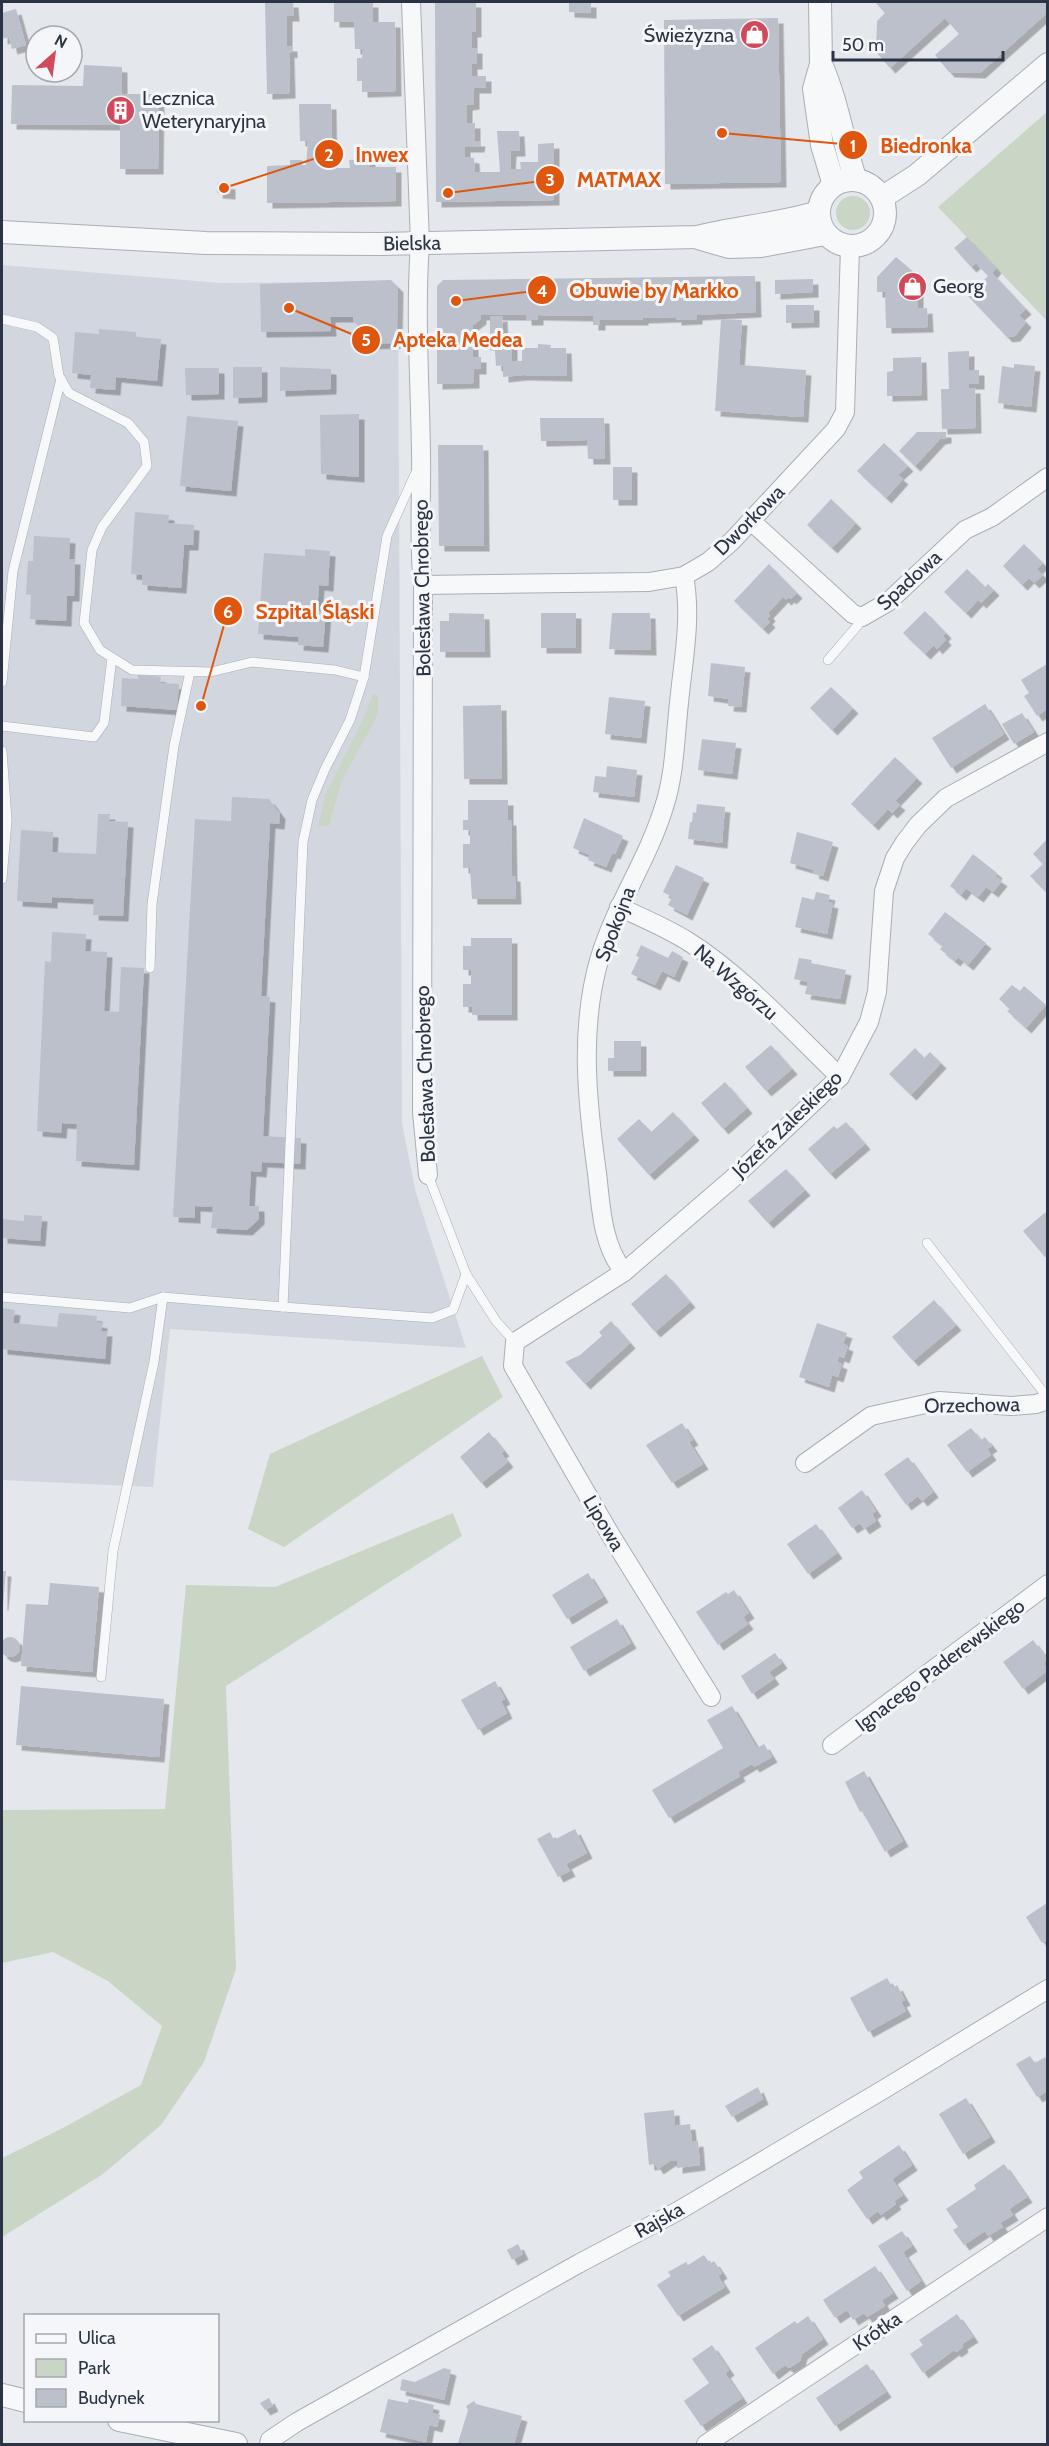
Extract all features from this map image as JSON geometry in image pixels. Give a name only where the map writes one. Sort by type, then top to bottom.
[{"type":"street","name":"Bolesława Chrobrego","points":[[411,2],[420,243],[417,278],[421,460],[420,554],[423,585],[422,1112],[428,1174]]},
{"type":"street","points":[[820,2],[821,64],[830,85],[843,140],[844,181]]},
{"type":"street","points":[[883,197],[917,175],[1047,64]]},
{"type":"street","points":[[844,181],[869,183],[883,197],[885,217],[882,226],[877,235],[865,244],[850,247],[835,242],[822,223],[824,195],[844,181]]},
{"type":"street","name":"Bielska","points":[[2,232],[206,243],[420,243],[697,237],[729,247],[761,246],[822,223]]},
{"type":"street","name":"Dworkowa","points":[[423,585],[649,582],[684,576],[708,562],[732,541],[836,429],[845,412],[850,247]]},
{"type":"street","name":"Spadowa","points":[[751,520],[853,614],[862,617],[888,602],[965,530],[992,517],[1047,477]]},
{"type":"street","name":"Spokojna","points":[[624,1272],[614,1260],[608,1243],[587,1102],[589,1010],[600,957],[619,907],[650,842],[664,806],[671,775],[688,612],[684,576]]},
{"type":"street","name":"Józefa Zaleskiego","points":[[515,1342],[624,1272],[732,1179],[840,1077],[869,1022],[874,1007],[884,891],[896,858],[918,825],[946,798],[1047,742]]},
{"type":"street","name":"Na Wzgórzu","points":[[619,907],[666,928],[715,961],[840,1077]]},
{"type":"street","name":"Lipowa","points":[[515,1342],[513,1366],[610,1534],[711,1697]]},
{"type":"street","name":"Orzechowa","points":[[805,1463],[871,1416],[939,1401],[1011,1406],[1036,1404],[1047,1399]]},
{"type":"street","name":"Ignacego Paderewskiego","points":[[832,1745],[1047,1584]]},
{"type":"street","name":"Rajska","points":[[268,2445],[270,2440],[297,2422],[678,2211],[886,2088],[1047,1989]]},
{"type":"street","name":"Krótka","points":[[706,2445],[1047,2217]]},
{"type":"street","points":[[2,2395],[24,2400]]},
{"type":"street","points":[[124,2422],[236,2445]]},
{"type":"lane","points":[[2,319],[36,327],[53,338],[61,379],[69,393],[128,423],[144,442],[147,466],[102,527],[92,550],[84,622],[100,650],[132,670],[211,672],[252,662],[335,670],[364,677]]},
{"type":"lane","points":[[2,682],[12,571],[61,379]]},
{"type":"lane","points":[[283,1307],[285,1210],[303,842],[306,820],[315,792],[350,720],[364,677],[387,536],[421,460]]},
{"type":"lane","points":[[828,660],[858,626],[862,617]]},
{"type":"lane","points":[[2,726],[94,737],[104,723],[112,658]]},
{"type":"lane","points":[[150,968],[152,904],[174,746],[190,672]]},
{"type":"lane","points":[[2,751],[7,820],[2,879]]},
{"type":"lane","points":[[428,1174],[466,1274],[496,1321],[515,1342]]},
{"type":"lane","points":[[927,1243],[1047,1399]]},
{"type":"lane","points":[[2,1298],[130,1308],[163,1297],[432,1318],[453,1310],[466,1274]]},
{"type":"lane","points":[[101,1677],[113,1551],[154,1362],[163,1297]]},
{"type":"shaded area","points":[[2,265],[221,283],[329,282],[398,287],[402,1124],[416,1193],[466,1348],[170,1329],[153,1487],[2,1480]]},
{"type":"green space","points":[[1047,112],[1047,321],[938,207]]},
{"type":"green space","points":[[853,196],[865,201],[870,213],[865,225],[853,230],[841,225],[836,213],[841,201]]},
{"type":"green space","points":[[373,694],[378,696],[378,711],[375,720],[341,782],[329,826],[318,826],[325,796],[362,722]]},
{"type":"green space","points":[[482,1356],[503,1397],[284,1547],[248,1529],[270,1454]]},
{"type":"green space","points":[[453,1513],[462,1536],[226,1686],[236,1969],[204,2062],[161,2125],[103,2174],[2,2237],[2,2158],[141,2085],[162,2026],[108,1981],[53,1952],[2,1963],[2,1810],[165,1809],[186,1585],[275,1587]]},
{"type":"building","points":[[265,2],[293,2],[294,16],[287,16],[287,46],[292,46],[292,53],[289,52],[290,93],[267,94]]},
{"type":"building","points":[[334,2],[373,2],[373,22],[395,22],[396,91],[362,92],[362,81],[357,81],[357,58],[362,58],[363,49],[355,49],[354,22],[334,22]]},
{"type":"building","points":[[435,2],[476,2],[476,32],[472,32],[472,48],[477,48],[477,64],[472,64],[472,76],[486,76],[486,88],[474,88],[474,104],[467,105],[467,123],[475,123],[475,141],[480,141],[479,147],[465,147],[465,157],[474,158],[475,172],[500,172],[497,131],[519,131],[520,151],[511,151],[510,169],[521,169],[520,162],[538,162],[538,144],[554,143],[554,200],[436,202]]},
{"type":"building","points":[[569,2],[591,2],[591,13],[569,12]]},
{"type":"building","points":[[875,2],[1047,2],[1047,13],[980,73],[949,72],[935,55],[959,34],[945,18],[890,68],[876,52],[877,21],[885,13]]},
{"type":"building","points":[[16,9],[24,46],[12,49],[9,37],[2,39],[2,13]]},
{"type":"building","points":[[778,18],[781,182],[665,184],[664,20]]},
{"type":"building","name":"Lecznica Weterynaryjna","points":[[84,65],[122,67],[122,94],[159,94],[158,169],[120,169],[120,125],[11,124],[12,85],[83,86]]},
{"type":"building","points":[[299,104],[331,104],[332,168],[350,168],[349,160],[370,159],[370,167],[396,167],[396,201],[267,203],[267,166],[290,165],[290,160],[302,160],[302,165],[306,165],[308,141],[300,141]]},
{"type":"building","points":[[218,183],[230,184],[230,194],[217,193]]},
{"type":"building","points":[[967,237],[996,268],[992,273],[1026,309],[1019,315],[1026,322],[1015,336],[1007,337],[968,296],[988,276],[976,263],[971,267],[954,248]]},
{"type":"building","points":[[896,257],[916,274],[909,282],[909,288],[918,287],[918,309],[927,308],[928,327],[886,328],[885,292],[877,292],[877,277]]},
{"type":"building","points":[[755,276],[756,312],[697,315],[697,319],[676,320],[676,317],[600,320],[600,325],[593,325],[593,316],[538,315],[538,320],[526,320],[526,315],[481,315],[481,319],[473,325],[473,357],[481,357],[481,369],[474,369],[474,383],[437,384],[437,286],[443,280]]},
{"type":"building","points":[[813,279],[813,292],[775,294],[775,280]]},
{"type":"building","points":[[391,280],[398,287],[397,343],[363,344],[362,326],[358,326],[353,321],[353,317],[330,317],[331,331],[261,332],[260,284]]},
{"type":"building","points":[[786,305],[814,305],[814,322],[786,323]]},
{"type":"building","points":[[502,316],[503,336],[512,336],[512,361],[522,361],[522,348],[538,348],[538,344],[551,345],[550,348],[566,348],[567,376],[503,377],[503,365],[496,366],[495,351],[490,350],[490,317]]},
{"type":"building","points":[[721,319],[742,320],[739,365],[806,370],[803,417],[715,411]]},
{"type":"building","points":[[99,329],[136,332],[136,337],[161,339],[157,381],[116,377],[115,390],[90,388],[91,375],[72,373],[75,332],[99,334]]},
{"type":"building","points":[[969,351],[969,370],[979,370],[979,384],[969,384],[969,388],[975,388],[976,428],[942,429],[941,389],[949,389],[948,352]]},
{"type":"building","points":[[921,357],[922,395],[887,396],[887,372],[893,371],[893,358]]},
{"type":"building","points":[[1014,364],[1035,366],[1031,407],[998,403],[1002,366],[1014,368]]},
{"type":"building","points":[[233,367],[262,367],[262,397],[233,398]]},
{"type":"building","points":[[280,367],[331,369],[331,389],[280,391]]},
{"type":"building","points":[[185,368],[219,368],[219,394],[186,395]]},
{"type":"building","points":[[359,414],[359,477],[321,474],[320,415]]},
{"type":"building","points":[[187,416],[238,421],[231,491],[180,486]]},
{"type":"building","points":[[540,418],[604,418],[605,459],[588,459],[587,440],[541,441]]},
{"type":"building","points":[[917,432],[946,432],[946,438],[940,439],[915,466],[899,451]]},
{"type":"building","points":[[884,443],[908,466],[898,475],[903,479],[886,498],[857,471]]},
{"type":"building","points":[[438,445],[483,445],[484,546],[439,546]]},
{"type":"building","points":[[613,467],[632,467],[632,500],[613,500]]},
{"type":"building","points":[[831,499],[856,523],[832,548],[807,525]]},
{"type":"building","points":[[135,512],[169,515],[168,523],[194,525],[193,545],[184,545],[181,588],[142,585],[142,575],[131,574]]},
{"type":"building","points":[[34,536],[70,538],[69,559],[75,559],[74,596],[67,596],[66,621],[30,619],[31,595],[26,594],[28,561],[33,561]]},
{"type":"building","points":[[1024,544],[1043,563],[1037,569],[1043,575],[1034,583],[1029,578],[1022,585],[1003,566]]},
{"type":"building","points":[[305,549],[330,551],[328,586],[319,585],[317,611],[326,611],[323,647],[298,645],[299,637],[258,634],[264,553],[305,556]]},
{"type":"building","points":[[769,564],[797,593],[791,599],[789,597],[786,600],[783,597],[768,613],[770,616],[767,619],[770,622],[763,629],[734,601]]},
{"type":"building","points":[[967,569],[985,587],[988,584],[994,590],[981,603],[978,600],[966,613],[944,592]]},
{"type":"building","points":[[925,611],[946,633],[943,636],[946,640],[937,649],[934,645],[925,654],[903,633]]},
{"type":"building","points":[[449,613],[484,614],[485,652],[440,652],[440,621],[449,621]]},
{"type":"building","points":[[541,613],[576,613],[576,648],[541,648]]},
{"type":"building","points":[[612,613],[650,613],[651,650],[609,649]]},
{"type":"building","points":[[711,663],[745,667],[741,707],[728,706],[729,699],[708,696]]},
{"type":"building","points":[[1047,664],[1047,709],[1037,716],[1024,696],[1029,693],[1021,680]]},
{"type":"building","points":[[138,675],[161,677],[160,683],[179,684],[177,710],[121,706],[122,678],[138,679]]},
{"type":"building","points":[[831,687],[853,708],[832,730],[810,708]]},
{"type":"building","points":[[609,697],[645,701],[641,738],[605,734]]},
{"type":"building","points":[[985,704],[1004,734],[951,768],[932,738]]},
{"type":"building","points":[[501,705],[502,779],[464,779],[463,706]]},
{"type":"building","points":[[1022,713],[1034,732],[1014,744],[1002,724]]},
{"type":"building","points":[[702,739],[736,743],[732,774],[698,770]]},
{"type":"building","points":[[895,757],[917,778],[895,801],[900,805],[892,813],[888,809],[873,825],[851,804]]},
{"type":"building","points":[[607,766],[637,770],[634,797],[593,792],[595,776],[606,777]]},
{"type":"building","points":[[232,797],[269,799],[280,814],[279,824],[270,823],[261,996],[270,997],[263,1136],[301,1138],[300,1164],[262,1162],[261,1172],[251,1171],[249,1206],[259,1206],[259,1219],[247,1230],[211,1228],[213,1207],[195,1206],[195,1218],[173,1217],[195,819],[231,821]]},
{"type":"building","points":[[468,800],[508,800],[508,820],[511,820],[512,876],[515,876],[516,899],[472,899],[470,868],[463,868],[463,844],[470,844],[470,830],[463,830],[463,820],[468,820]]},
{"type":"building","points":[[697,804],[725,807],[722,843],[688,839],[690,822],[692,822],[693,812],[696,813]]},
{"type":"building","points":[[98,814],[110,814],[109,821],[128,822],[123,916],[93,915],[94,899],[52,897],[52,903],[17,901],[21,830],[53,832],[52,852],[96,854]]},
{"type":"building","points":[[584,818],[623,836],[606,867],[588,860],[590,855],[573,848]]},
{"type":"building","points":[[797,832],[833,842],[823,876],[813,873],[814,870],[790,863]]},
{"type":"building","points":[[1047,839],[1047,893],[1030,876],[1043,864],[1033,854]]},
{"type":"building","points":[[973,854],[997,873],[995,876],[1002,881],[993,892],[986,887],[978,897],[966,888],[961,895],[950,886]]},
{"type":"building","points":[[676,865],[704,878],[687,915],[668,905],[672,897],[663,892]]},
{"type":"building","points":[[816,892],[830,895],[828,902],[833,903],[827,934],[795,927],[802,897],[814,900]]},
{"type":"building","points":[[945,912],[986,943],[968,965],[958,957],[955,961],[940,949],[943,946],[928,934]]},
{"type":"building","points":[[52,932],[86,934],[85,951],[107,952],[104,1011],[119,1012],[121,967],[144,968],[134,1165],[76,1161],[77,1124],[62,1123],[61,1133],[37,1131],[45,961],[51,962]]},
{"type":"building","points":[[471,938],[512,938],[512,1015],[472,1015],[472,1007],[463,1007],[463,984],[471,984],[471,970],[463,970],[463,946],[471,946]]},
{"type":"building","points":[[641,945],[668,958],[672,951],[683,957],[674,977],[662,971],[655,985],[631,974],[639,957],[636,956]]},
{"type":"building","points":[[799,958],[812,960],[811,963],[846,970],[840,999],[805,994],[808,982],[794,979]]},
{"type":"building","points":[[1012,985],[1020,991],[1024,986],[1046,1005],[1026,1028],[1007,1011],[1010,1009],[999,999]]},
{"type":"building","points":[[614,1041],[641,1041],[641,1071],[608,1071],[608,1058],[614,1058]]},
{"type":"building","points":[[771,1045],[792,1069],[766,1091],[745,1067]]},
{"type":"building","points":[[915,1048],[924,1058],[930,1052],[941,1063],[911,1095],[889,1074]]},
{"type":"building","points":[[725,1082],[747,1108],[723,1129],[701,1103]]},
{"type":"building","points":[[673,1112],[694,1135],[649,1175],[617,1139],[639,1119],[651,1132]]},
{"type":"building","points":[[846,1122],[865,1144],[830,1174],[808,1149],[834,1126],[837,1129]]},
{"type":"building","points":[[786,1169],[805,1190],[768,1223],[748,1201]]},
{"type":"building","points":[[1047,1211],[1047,1255],[1045,1257],[1023,1231]]},
{"type":"building","points":[[24,1215],[42,1216],[40,1241],[2,1238],[2,1219],[24,1221]]},
{"type":"building","points":[[666,1274],[690,1302],[655,1332],[631,1304]]},
{"type":"building","points":[[934,1300],[956,1325],[913,1361],[892,1337]]},
{"type":"building","points":[[2,1308],[15,1310],[13,1323],[57,1327],[59,1313],[97,1316],[96,1322],[102,1323],[101,1331],[107,1331],[105,1359],[2,1349]]},
{"type":"building","points":[[611,1321],[630,1343],[585,1384],[565,1362],[580,1355],[602,1336],[599,1332]]},
{"type":"building","points":[[817,1323],[847,1333],[843,1344],[848,1346],[844,1358],[839,1356],[837,1362],[842,1364],[838,1377],[832,1375],[829,1387],[799,1377]]},
{"type":"building","points":[[682,1423],[693,1440],[689,1442],[703,1464],[672,1483],[646,1445]]},
{"type":"building","points":[[971,1428],[981,1440],[985,1437],[992,1446],[987,1449],[991,1455],[967,1472],[947,1445]]},
{"type":"building","points":[[489,1432],[504,1451],[501,1453],[508,1462],[481,1483],[460,1457]]},
{"type":"building","points":[[908,1457],[933,1492],[922,1501],[918,1496],[906,1505],[884,1474]]},
{"type":"building","points":[[862,1490],[876,1511],[872,1514],[876,1521],[864,1529],[860,1523],[852,1528],[838,1508]]},
{"type":"building","points":[[816,1524],[837,1553],[808,1574],[787,1544]]},
{"type":"building","points":[[2,1571],[6,1571],[3,1605],[2,1605]]},
{"type":"building","points":[[588,1573],[603,1597],[567,1619],[552,1595]]},
{"type":"building","points":[[50,1583],[99,1587],[92,1672],[21,1666],[26,1604],[48,1605]]},
{"type":"building","points":[[734,1590],[749,1613],[743,1617],[748,1624],[718,1645],[696,1612],[726,1592],[728,1594]]},
{"type":"building","points":[[617,1619],[631,1643],[584,1671],[570,1647]]},
{"type":"building","points":[[10,1637],[17,1640],[20,1647],[17,1654],[10,1657],[3,1654],[0,1647],[3,1640]]},
{"type":"building","points":[[1033,1640],[1048,1660],[1044,1662],[1047,1671],[1023,1689],[1003,1662]]},
{"type":"building","points":[[775,1653],[782,1663],[769,1672],[774,1679],[752,1694],[741,1676]]},
{"type":"building","points":[[495,1681],[505,1699],[501,1701],[507,1713],[478,1730],[461,1700]]},
{"type":"building","points":[[21,1686],[164,1699],[159,1757],[16,1745]]},
{"type":"building","points":[[732,1706],[757,1748],[764,1744],[772,1757],[754,1767],[752,1764],[738,1772],[740,1776],[669,1818],[652,1790],[723,1748],[707,1720]]},
{"type":"building","points":[[864,1771],[903,1841],[885,1852],[862,1811],[860,1812],[845,1782]]},
{"type":"building","points":[[575,1829],[587,1853],[566,1864],[570,1871],[558,1877],[537,1839],[550,1832],[554,1840]]},
{"type":"building","points":[[1047,1903],[1047,1940],[1042,1943],[1026,1917]]},
{"type":"building","points":[[887,1978],[893,1988],[897,1985],[905,2000],[901,2002],[906,2011],[868,2032],[850,1998]]},
{"type":"building","points":[[1030,2056],[1035,2063],[1045,2057],[1047,2062],[1047,2091],[1037,2097],[1016,2064]]},
{"type":"building","points":[[758,2087],[763,2099],[732,2117],[725,2106]]},
{"type":"building","points":[[966,2098],[990,2137],[963,2154],[939,2114]]},
{"type":"building","points":[[674,2110],[675,2126],[690,2124],[692,2142],[698,2141],[700,2165],[677,2168],[677,2160],[670,2161],[658,2169],[655,2164],[649,2165],[644,2113]]},
{"type":"building","points":[[899,2145],[912,2165],[892,2179],[903,2195],[894,2201],[896,2204],[881,2215],[878,2211],[867,2219],[847,2190],[863,2178],[859,2172]]},
{"type":"building","points":[[1004,2164],[1027,2197],[1009,2209],[1013,2215],[1000,2223],[1003,2227],[988,2236],[985,2231],[964,2245],[953,2230],[958,2227],[946,2209],[976,2189],[974,2185]]},
{"type":"building","points":[[902,2231],[912,2246],[903,2252],[921,2281],[907,2291],[878,2246]]},
{"type":"building","points":[[518,2244],[523,2254],[512,2260],[507,2250]]},
{"type":"building","points":[[704,2255],[710,2264],[714,2261],[722,2273],[718,2276],[725,2287],[678,2316],[657,2285],[671,2276],[668,2272],[686,2262],[688,2265]]},
{"type":"building","points":[[875,2266],[893,2293],[882,2300],[885,2306],[867,2317],[864,2313],[853,2320],[847,2310],[835,2318],[823,2300]]},
{"type":"building","points":[[957,2314],[973,2337],[962,2344],[963,2347],[956,2352],[954,2350],[923,2373],[910,2354],[923,2345],[919,2340]]},
{"type":"building","points":[[808,2316],[823,2339],[802,2354],[800,2361],[789,2368],[785,2365],[773,2374],[755,2348],[795,2321],[797,2324]]},
{"type":"building","points":[[712,2345],[729,2370],[725,2373],[742,2398],[701,2426],[684,2401],[709,2383],[692,2359]]},
{"type":"building","points":[[867,2364],[886,2392],[835,2426],[816,2398]]},
{"type":"building","points":[[444,2368],[451,2370],[444,2400],[400,2390],[402,2379],[415,2382]]},
{"type":"building","points":[[269,2398],[273,2406],[265,2410],[260,2403]]},
{"type":"building","points":[[388,2399],[408,2403],[409,2399],[434,2405],[432,2413],[440,2415],[437,2427],[429,2425],[426,2442],[380,2432]]},
{"type":"building","points":[[474,2401],[476,2404],[522,2416],[514,2444],[458,2443],[468,2410],[466,2406]]},
{"type":"place","name":"Świeżyzna","points":[[755,35]]},
{"type":"place","name":"Lecznica Weterynaryjna","points":[[121,110]]},
{"type":"place","name":"Biedronka","points":[[722,133]]},
{"type":"place","name":"Inwex","points":[[224,188]]},
{"type":"place","name":"MATMAX","points":[[448,193]]},
{"type":"place","name":"Georg","points":[[912,286]]},
{"type":"place","name":"Obuwie by Markko","points":[[456,301]]},
{"type":"place","name":"Apteka Medea","points":[[289,308]]},
{"type":"place","name":"Szpital Śląski","points":[[201,706]]}]
